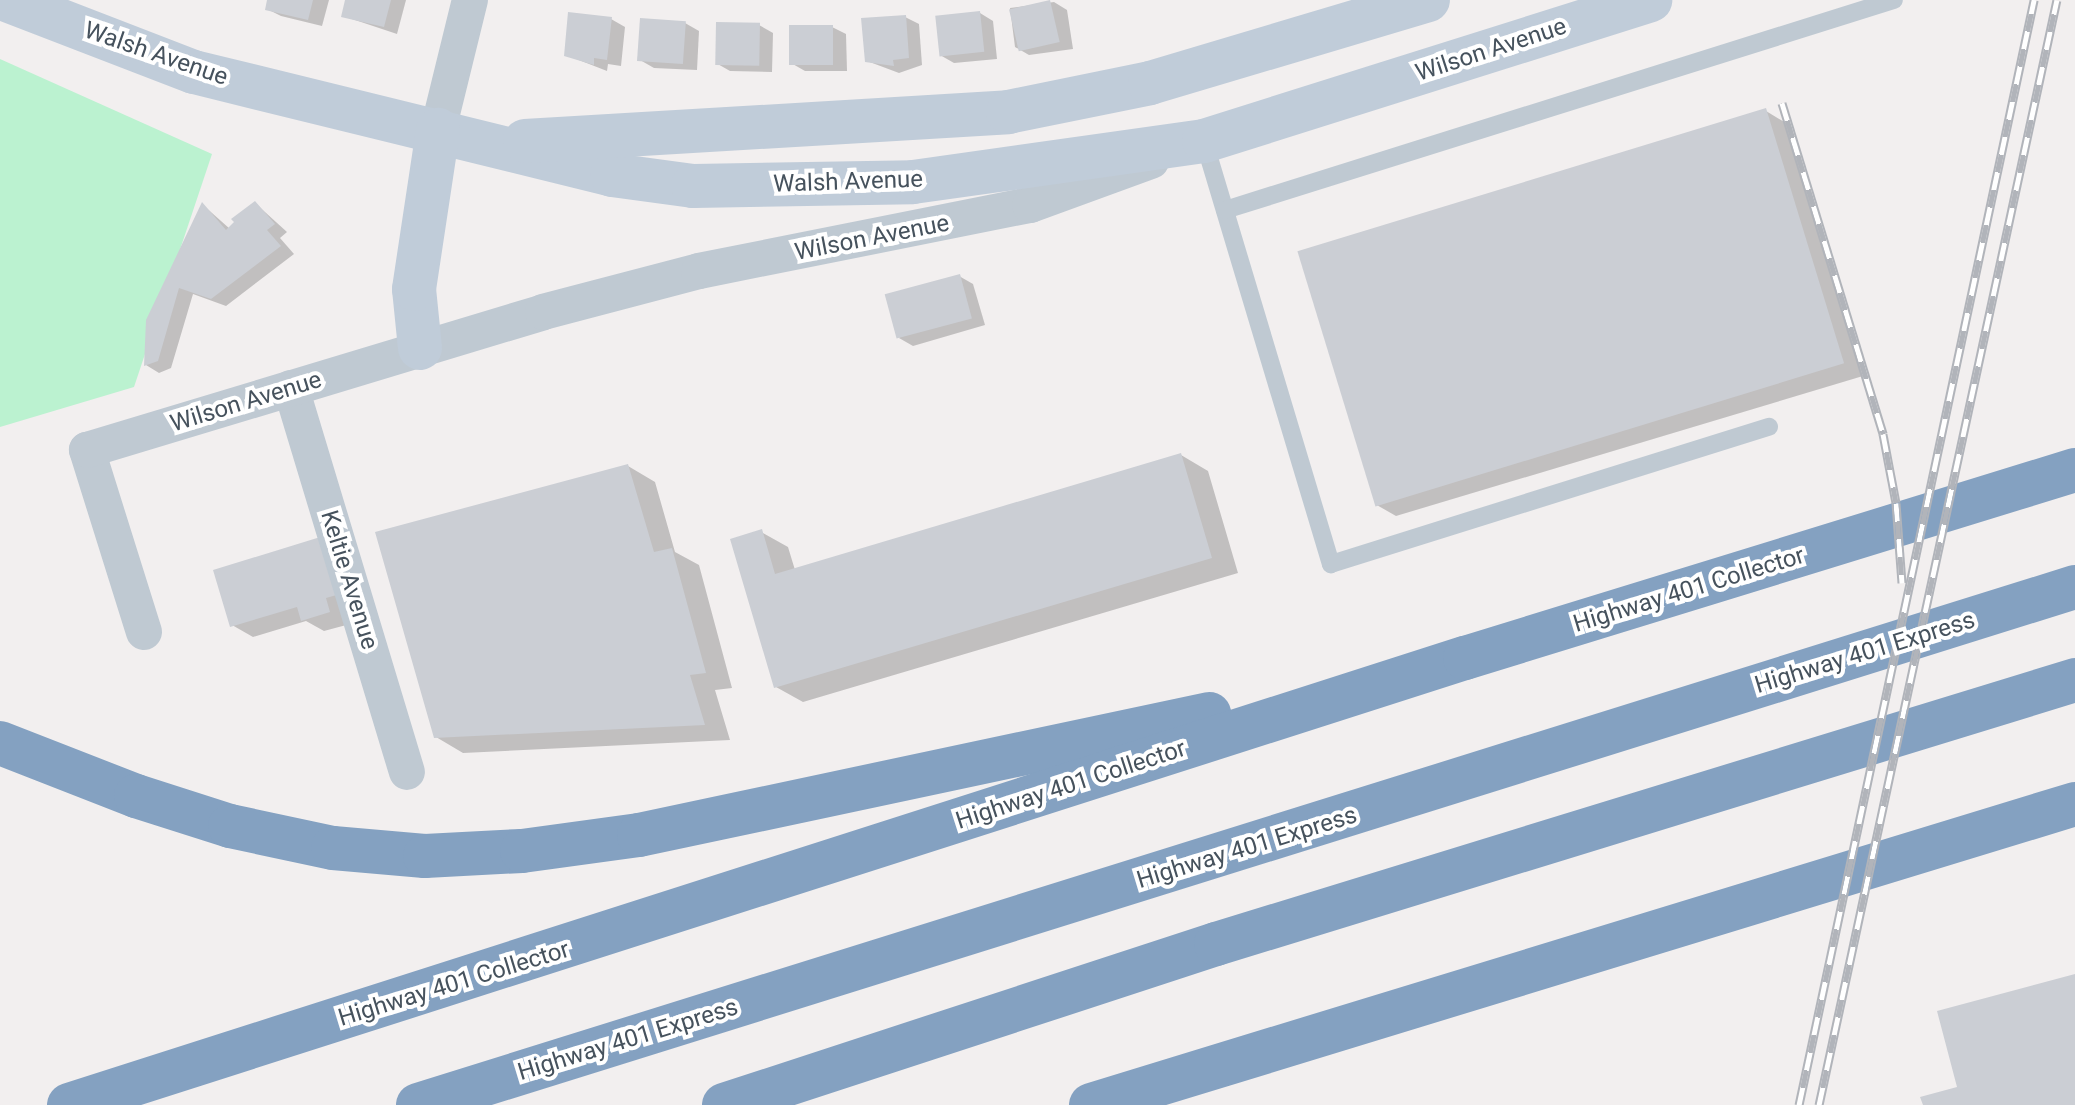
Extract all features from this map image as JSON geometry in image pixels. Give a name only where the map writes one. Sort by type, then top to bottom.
[{"type":"highway","name":"Highway 401 Collector","points":[[69,1105],[1465,658],[2075,470]]},
{"type":"highway","name":"Highway 401 Express","points":[[418,1105],[2075,587]]},
{"type":"highway","points":[[0,743],[136,796],[230,826],[333,848],[425,856],[522,851],[639,835],[891,785],[1465,658]]},
{"type":"highway","points":[[724,1105],[1216,944],[2075,680]]},
{"type":"highway","points":[[1107,1101],[1791,888],[2075,804]]},
{"type":"main road","name":"Walsh Avenue","points":[[7,0],[194,72],[495,143],[612,175],[693,186],[913,182],[1204,141]]},
{"type":"main road","name":"Walsh Avenue","points":[[495,143],[1008,112],[1150,83],[1428,0]]},
{"type":"main road","name":"Wilson Avenue","points":[[1204,141],[1650,0]]},
{"type":"main road","points":[[420,348],[414,289],[438,130]]},
{"type":"street","points":[[438,130],[470,0]]},
{"type":"street","name":"Wilson Avenue","points":[[144,632],[87,450],[420,348],[699,271],[1030,205],[1204,141]]},
{"type":"street","name":"Keltie Avenue","points":[[291,388],[407,772]]},
{"type":"lane","points":[[1225,210],[1894,0]]},
{"type":"lane","points":[[1204,141],[1331,564],[1769,427]]},
{"type":"green space","points":[[0,59],[212,154],[134,387],[0,427]]},
{"type":"building","points":[[267,0],[313,0],[308,20],[265,10]]},
{"type":"building","points":[[345,0],[391,0],[384,27],[341,17]]},
{"type":"building","points":[[1050,0],[1060,42],[1019,51],[1009,9]]},
{"type":"building","points":[[980,11],[984,52],[940,56],[935,16]]},
{"type":"building","points":[[568,12],[612,17],[607,60],[594,58],[594,65],[564,56]]},
{"type":"building","points":[[906,15],[909,58],[893,60],[894,66],[865,62],[861,18]]},
{"type":"building","points":[[640,18],[686,21],[683,64],[637,61]]},
{"type":"building","points":[[716,22],[760,23],[759,66],[715,65]]},
{"type":"building","points":[[789,25],[833,25],[833,65],[789,65]]},
{"type":"building","points":[[1766,108],[1844,363],[1375,507],[1297,251]]},
{"type":"building","points":[[255,201],[275,224],[267,230],[281,246],[211,299],[179,288],[158,361],[144,366],[146,320],[202,202],[226,230],[234,222],[231,219]]},
{"type":"building","points":[[960,274],[972,318],[897,339],[885,294]]},
{"type":"building","points":[[1181,453],[1212,558],[774,688],[730,539],[762,529],[775,574]]},
{"type":"building","points":[[628,464],[654,552],[672,548],[706,673],[690,675],[705,725],[434,738],[375,532]]},
{"type":"building","points":[[330,534],[347,592],[326,598],[330,612],[301,621],[297,607],[230,627],[213,570]]},
{"type":"building","points":[[2075,974],[2075,1105],[1923,1105],[1920,1097],[1957,1087],[1937,1011]]},
{"type":"railway","points":[[1799,1105],[2034,0]]},
{"type":"railway","points":[[1819,1105],[2057,0]]},
{"type":"railway","points":[[1782,103],[1883,434],[1896,503],[1902,583]]}]
